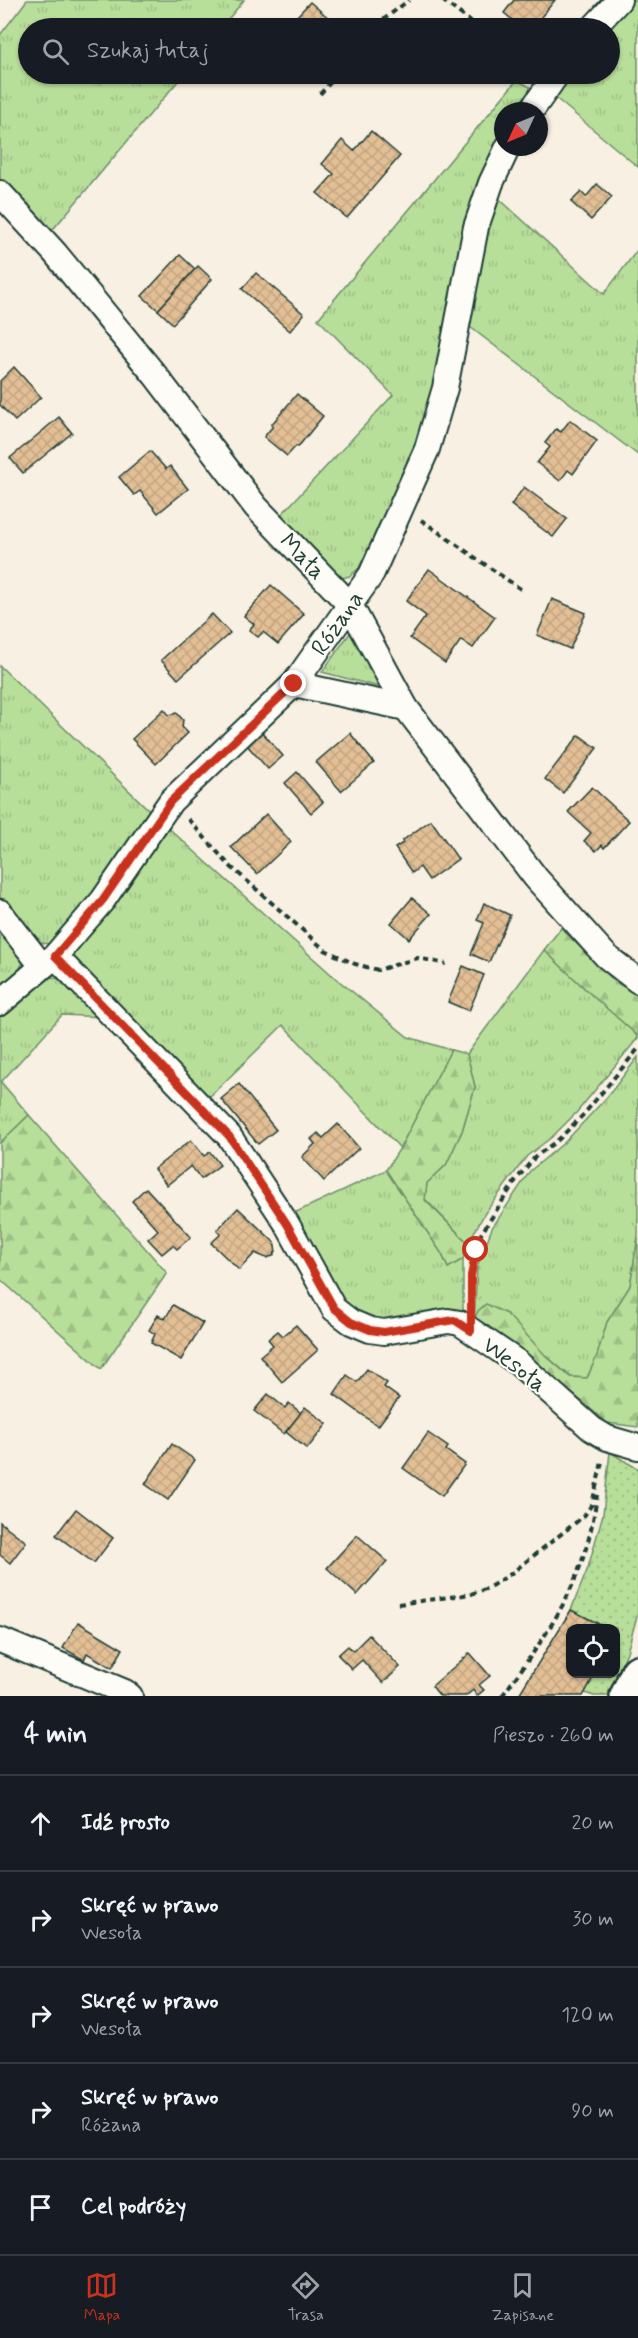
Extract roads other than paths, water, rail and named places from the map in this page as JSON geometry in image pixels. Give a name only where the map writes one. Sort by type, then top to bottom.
[{"type":"street","points":[[603,18],[620,0]]},
{"type":"street","points":[[537,102],[550,84]]},
{"type":"street","name":"Różana","points":[[0,1003],[48,961],[103,900],[171,801],[294,684],[371,575],[427,449],[445,388],[476,227],[491,183],[504,156]]},
{"type":"street","name":"Mała","points":[[0,193],[55,254],[155,375],[256,507],[350,606],[406,708],[536,878],[606,956],[638,981]]},
{"type":"street","points":[[294,684],[406,708]]},
{"type":"street","name":"Wesoła","points":[[0,912],[229,1136],[287,1224],[334,1308],[351,1322],[370,1330],[384,1332],[454,1320],[517,1362],[592,1429],[607,1438],[638,1447]]},
{"type":"street","points":[[0,1640],[130,1696]]},
{"type":"street","points":[[627,1696],[638,1672]]}]
